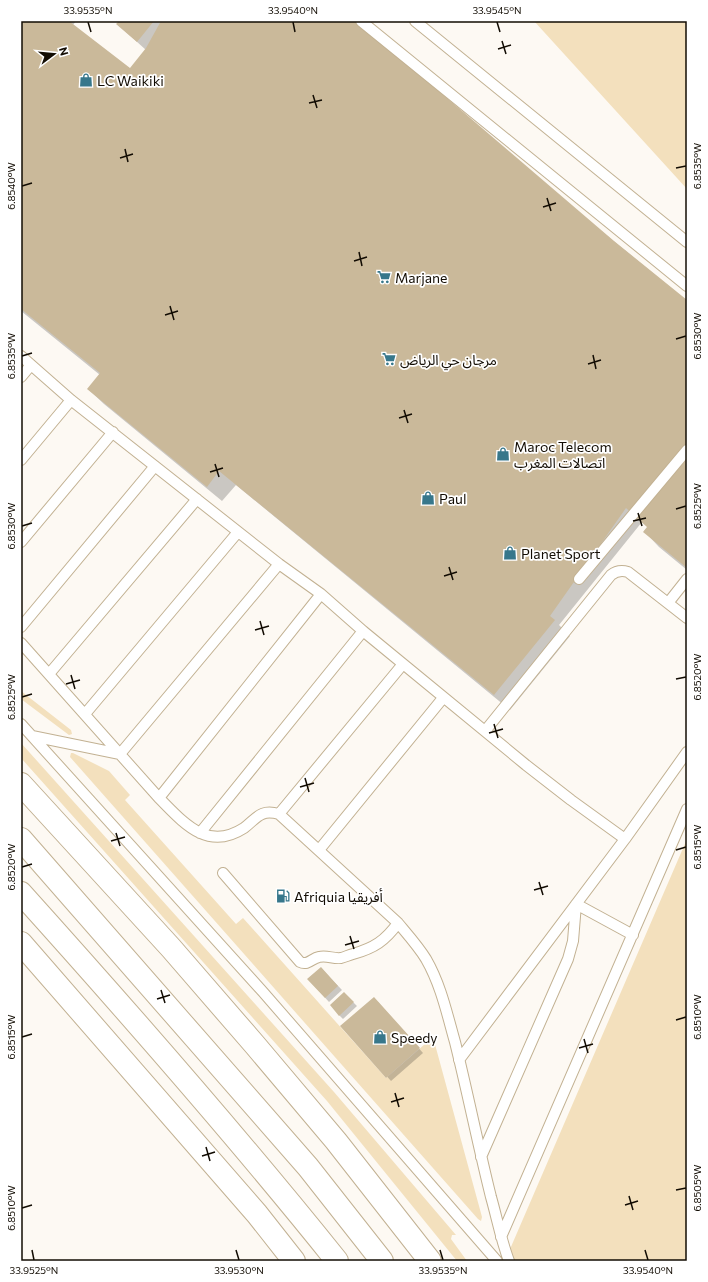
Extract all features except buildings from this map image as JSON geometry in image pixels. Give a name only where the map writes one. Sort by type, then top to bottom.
[{"type":"highway","points":[[21,784],[171,948],[255,1045],[336,1141],[430,1261]]},
{"type":"highway","points":[[21,838],[308,1167],[382,1261]]},
{"type":"highway","points":[[21,893],[129,1014],[281,1191],[337,1261]]},
{"type":"highway","points":[[21,943],[256,1214],[294,1261]]},
{"type":"lane","points":[[361,21],[687,286]]},
{"type":"lane","points":[[415,21],[687,242]]},
{"type":"lane","points":[[21,356],[71,400],[279,564],[321,594],[444,698],[566,796],[624,839]]},
{"type":"lane","points":[[21,377],[31,364]]},
{"type":"lane","points":[[21,460],[71,400]]},
{"type":"lane","points":[[21,542],[113,432]]},
{"type":"lane","points":[[579,579],[687,450]]},
{"type":"lane","points":[[21,627],[155,466]]},
{"type":"lane","points":[[49,674],[197,499]]},
{"type":"lane","points":[[85,714],[238,532]]},
{"type":"lane","points":[[120,754],[279,564]]},
{"type":"lane","points":[[485,731],[610,575],[619,571],[628,572],[687,618]]},
{"type":"lane","points":[[664,601],[687,579]]},
{"type":"lane","points":[[159,798],[321,594]]},
{"type":"lane","points":[[200,833],[363,631]]},
{"type":"lane","points":[[21,643],[159,798],[183,822],[200,833],[214,836],[225,835],[244,828],[264,813],[272,812],[279,814],[398,923],[413,941],[426,960],[442,995],[501,1237],[510,1261]]},
{"type":"lane","points":[[279,814],[403,664]]},
{"type":"lane","points":[[319,850],[444,698]]},
{"type":"lane","points":[[21,724],[263,992],[497,1261]]},
{"type":"lane","points":[[32,736],[120,754]]},
{"type":"lane","points":[[459,1060],[576,904],[687,752]]},
{"type":"lane","points":[[501,1237],[687,809]]},
{"type":"lane","points":[[223,873],[303,964],[306,964],[318,957],[324,956],[341,958],[372,948],[390,934],[398,923]]},
{"type":"lane","points":[[576,904],[633,935]]},
{"type":"lane","points":[[481,1157],[568,959],[573,941],[576,904]]},
{"type":"shaded area","points":[[534,21],[687,21],[687,189]]},
{"type":"shaded area","points":[[21,691],[71,730],[72,734],[69,735],[21,699]]},
{"type":"shaded area","points":[[21,743],[334,1092],[456,1235],[452,1235],[451,1239],[467,1261],[457,1261],[327,1101],[21,758]]},
{"type":"shaded area","points":[[71,753],[109,771],[130,795],[125,800],[236,924],[243,918],[386,1078],[433,1037],[482,1217],[481,1221],[70,757]]},
{"type":"shaded area","points":[[687,839],[687,1261],[511,1261],[507,1256]]},
{"type":"place","name":"LC Waikiki","points":[[86,80]]},
{"type":"place","name":"Marjane","points":[[384,277]]},
{"type":"place","name":"مرجان حي الرياض","points":[[389,359]]},
{"type":"place","name":"Maroc Telecom اتصالات المغرب","points":[[503,454]]},
{"type":"place","name":"Paul","points":[[428,498]]},
{"type":"place","name":"Planet Sport","points":[[510,553]]},
{"type":"place","name":"Afriquia أفريقيا","points":[[283,896]]},
{"type":"place","name":"Speedy","points":[[380,1037]]}]
